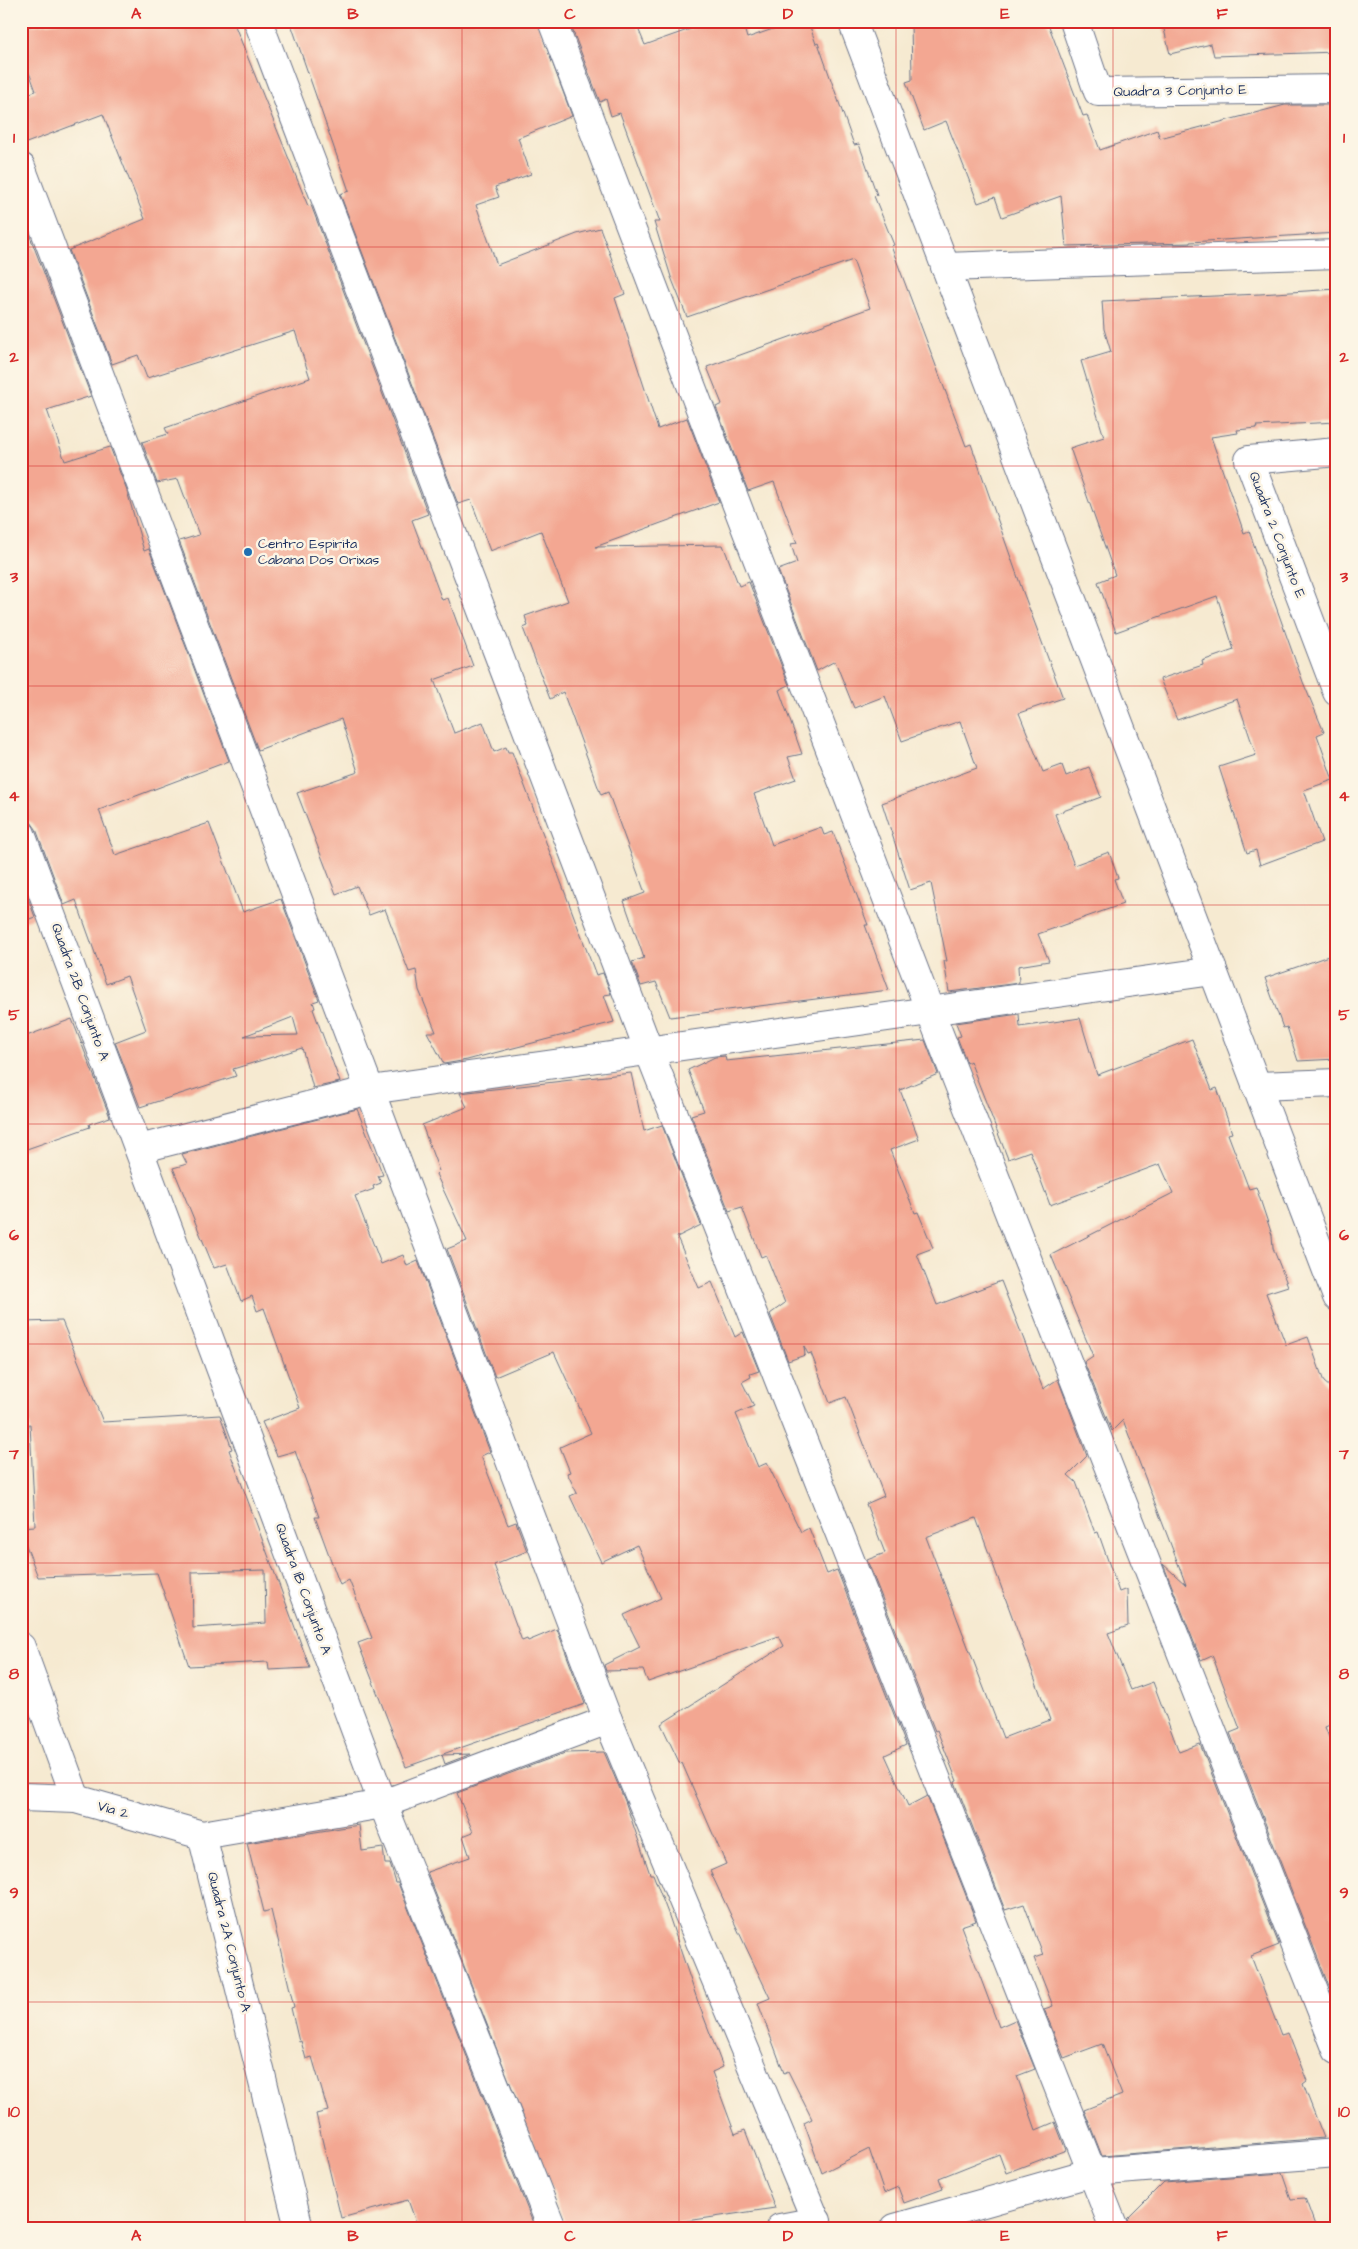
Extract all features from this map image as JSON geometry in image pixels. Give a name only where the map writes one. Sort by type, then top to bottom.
[{"type":"street","points":[[258,21],[648,1051],[1114,2228]]},
{"type":"street","points":[[552,21],[930,1012],[1337,2050]]},
{"type":"street","points":[[852,21],[1337,1297]]},
{"type":"street","name":"Quadra 3 Conjunto E","points":[[1074,21],[1098,92],[1337,89]]},
{"type":"street","points":[[21,167],[608,1720],[818,2224],[780,2228]]},
{"type":"street","points":[[945,267],[1337,254]]},
{"type":"street","name":"Quadra 2 Conjunto E","points":[[1337,452],[1249,460],[1337,692]]},
{"type":"street","name":"Quadra 2B Conjunto A","points":[[21,834],[139,1149]]},
{"type":"street","points":[[139,1149],[370,1090],[1213,971]]},
{"type":"street","points":[[1256,1086],[1337,1083]]},
{"type":"street","name":"Quadra 1B Conjunto A","points":[[139,1149],[383,1804],[552,2228]]},
{"type":"street","points":[[21,1647],[76,1799]]},
{"type":"street","points":[[202,1835],[383,1804],[608,1720]]},
{"type":"street","name":"Via 2","points":[[21,1797],[76,1799],[202,1835]]},
{"type":"street","name":"Quadra 2A Conjunto A","points":[[202,1835],[299,2228]]},
{"type":"street","points":[[895,2228],[1093,2172],[1337,2153]]},
{"type":"building","points":[[69,21],[233,21],[308,206],[311,205],[428,514],[412,520],[442,600],[448,598],[473,666],[434,680],[454,733],[483,722],[494,752],[506,747],[508,752],[512,752],[596,975],[603,973],[611,994],[604,995],[614,1022],[467,1060],[444,1064],[427,1032],[436,1032],[419,990],[416,970],[409,972],[385,909],[369,915],[357,886],[336,894],[297,793],[358,772],[341,719],[258,750],[179,541],[199,535],[178,479],[157,483],[142,442],[168,434],[165,428],[310,378],[295,331],[147,378],[138,355],[112,364],[69,250],[145,219],[103,114],[21,145],[21,96],[36,91],[21,51],[21,27]]},
{"type":"building","points":[[290,21],[537,21],[572,116],[518,138],[531,174],[495,187],[499,197],[476,205],[497,265],[577,234],[600,228],[625,294],[615,298],[658,429],[687,418],[719,502],[595,547],[723,545],[739,586],[749,582],[789,685],[779,690],[802,754],[788,757],[796,779],[754,794],[772,845],[821,827],[824,835],[833,832],[868,925],[865,925],[889,990],[670,1017],[656,982],[641,986],[632,962],[644,958],[624,901],[645,893],[608,792],[601,795],[563,692],[550,699],[523,628],[528,626],[525,616],[568,601],[541,531],[490,551],[471,500],[458,504],[340,194],[349,191]]},
{"type":"building","points":[[569,21],[635,21],[645,45],[713,21],[742,21],[747,38],[796,21],[808,21],[816,44],[818,43],[854,145],[859,144],[877,195],[874,196],[894,245],[891,246],[966,446],[971,444],[1023,592],[1063,698],[1019,713],[1043,772],[1062,765],[1066,776],[1089,767],[1101,797],[1055,814],[1074,865],[1109,852],[1118,878],[1114,879],[1123,904],[1038,934],[1049,961],[1018,966],[1019,983],[949,992],[944,961],[947,961],[931,883],[910,890],[882,803],[977,768],[960,721],[902,741],[885,696],[854,708],[835,661],[817,671],[778,570],[797,563],[791,544],[797,543],[774,482],[748,491],[716,407],[722,404],[707,367],[870,308],[853,260],[687,317],[671,277],[654,222],[660,222],[620,113],[611,116],[606,99],[600,102]]},
{"type":"building","points":[[911,21],[1047,21],[1083,116],[1087,115],[1100,150],[1157,130],[1160,138],[1285,105],[1337,105],[1337,233],[1190,243],[1066,246],[1061,196],[1002,217],[995,197],[978,203],[946,121],[924,130],[906,82],[912,80]]},
{"type":"building","points":[[1162,21],[1337,21],[1337,52],[1214,56],[1211,44],[1170,54]]},
{"type":"building","points":[[21,213],[91,396],[47,410],[65,461],[110,447],[127,491],[144,551],[149,549],[229,761],[99,810],[115,855],[209,823],[243,912],[281,899],[319,1000],[313,1002],[315,1008],[313,1009],[340,1082],[313,1088],[302,1048],[233,1069],[236,1076],[140,1107],[115,1042],[146,1030],[127,976],[106,984],[76,900],[64,905],[36,829],[31,822],[21,819]],"holes":[[[293,1017],[298,1035],[244,1036]]]},
{"type":"building","points":[[1337,289],[1337,422],[1256,426],[1257,428],[1237,430],[1238,433],[1211,437],[1244,533],[1249,531],[1303,682],[1324,732],[1317,735],[1333,780],[1304,790],[1322,842],[1260,865],[1256,850],[1247,853],[1219,767],[1256,755],[1237,699],[1177,720],[1160,679],[1203,665],[1202,661],[1234,650],[1217,596],[1116,632],[1098,582],[1115,575],[1070,448],[1104,437],[1081,361],[1111,352],[1104,329],[1102,301]]},
{"type":"building","points":[[21,879],[35,917],[21,922]]},
{"type":"building","points":[[1337,953],[1337,1059],[1298,1061],[1287,1027],[1283,1028],[1265,978]]},
{"type":"building","points":[[1019,1014],[1020,1027],[1080,1018],[1097,1075],[1192,1039],[1212,1090],[1217,1088],[1232,1133],[1228,1134],[1249,1189],[1256,1187],[1272,1235],[1273,1248],[1288,1286],[1266,1293],[1286,1345],[1308,1337],[1324,1382],[1330,1387],[1337,1405],[1337,1722],[1325,1727],[1337,1758],[1337,2007],[1230,1733],[1240,1729],[1212,1655],[1201,1660],[1163,1564],[1186,1585],[1179,1566],[1123,1420],[1112,1431],[1084,1362],[1093,1356],[1051,1255],[1173,1193],[1160,1164],[1050,1205],[1030,1151],[1008,1159],[970,1061],[967,1063],[957,1037],[961,1036],[956,1023]]},
{"type":"building","points":[[72,1019],[110,1117],[89,1124],[90,1127],[21,1151],[21,1038]]},
{"type":"building","points":[[925,1040],[938,1074],[900,1090],[919,1139],[890,1150],[915,1213],[918,1212],[933,1248],[917,1254],[937,1305],[1001,1281],[1043,1389],[1058,1379],[1087,1456],[1068,1475],[1076,1482],[1095,1533],[1098,1532],[1119,1592],[1127,1589],[1128,1626],[1108,1633],[1131,1690],[1153,1682],[1179,1752],[1200,1744],[1279,1945],[1251,1956],[1281,2035],[1288,2033],[1307,2081],[1303,2084],[1324,2138],[1102,2156],[1084,2110],[1122,2095],[1102,2044],[1064,2058],[1044,2009],[1053,2006],[1034,1958],[1043,1955],[1024,1904],[1005,1910],[955,1782],[957,1781],[937,1730],[935,1731],[867,1560],[885,1553],[866,1504],[884,1496],[846,1397],[830,1403],[811,1353],[808,1354],[804,1346],[805,1355],[788,1361],[770,1314],[785,1303],[766,1255],[761,1257],[742,1207],[729,1211],[691,1115],[704,1111],[688,1070],[715,1057],[725,1056],[726,1061]],"holes":[[[976,1518],[1050,1720],[1003,1738],[926,1537]]]},
{"type":"building","points":[[631,1073],[644,1131],[662,1125],[701,1225],[677,1237],[699,1288],[712,1282],[735,1337],[743,1332],[759,1371],[750,1374],[751,1377],[742,1382],[754,1406],[736,1414],[758,1467],[767,1463],[801,1532],[809,1528],[827,1574],[837,1570],[906,1745],[885,1755],[908,1806],[927,1796],[976,1921],[961,1926],[999,2027],[1015,2020],[1035,2069],[1017,2076],[1036,2130],[1055,2122],[1066,2150],[1006,2173],[999,2154],[939,2178],[943,2189],[904,2203],[898,2187],[884,2193],[869,2149],[822,2173],[804,2123],[812,2119],[788,2071],[784,2073],[758,2003],[770,1998],[710,1871],[726,1864],[682,1763],[680,1764],[661,1724],[784,1646],[779,1636],[648,1682],[643,1670],[606,1671],[604,1665],[640,1647],[624,1615],[661,1598],[637,1545],[601,1562],[570,1496],[577,1493],[567,1473],[570,1472],[560,1447],[591,1433],[554,1352],[495,1377],[447,1249],[467,1241],[436,1174],[439,1171],[422,1125],[467,1107],[460,1093]]},
{"type":"building","points":[[357,1109],[383,1175],[378,1176],[381,1183],[373,1186],[374,1189],[355,1196],[381,1264],[403,1255],[407,1266],[418,1261],[490,1452],[481,1456],[508,1525],[516,1522],[527,1551],[494,1565],[522,1641],[527,1639],[528,1641],[557,1629],[585,1704],[406,1767],[358,1643],[372,1638],[349,1580],[340,1585],[315,1517],[319,1517],[295,1451],[277,1456],[262,1422],[300,1408],[264,1308],[257,1311],[252,1296],[241,1301],[227,1264],[214,1268],[173,1168],[187,1164],[182,1154]]},
{"type":"building","points":[[62,1321],[103,1422],[220,1415],[232,1449],[229,1450],[310,1668],[269,1670],[268,1662],[189,1666],[157,1573],[38,1577],[21,1532],[21,1527],[35,1526],[30,1424],[23,1425],[21,1322]],"holes":[[[265,1570],[266,1623],[193,1628],[192,1572]]]},
{"type":"building","points":[[604,1752],[625,1801],[650,1874],[653,1874],[669,1916],[698,2002],[723,2067],[712,2072],[735,2134],[745,2130],[775,2208],[640,2228],[567,2228],[427,1872],[470,1857],[463,1836],[473,1832],[457,1793],[565,1753]]},
{"type":"building","points":[[471,1754],[445,1764],[442,1755]]},
{"type":"building","points":[[359,1825],[362,1851],[383,1848],[385,1864],[390,1864],[535,2228],[418,2228],[408,2200],[341,2218],[316,2114],[328,2111],[312,2057],[306,2059],[301,2041],[299,2042],[291,2008],[294,2007],[271,1910],[264,1912],[247,1843]]},
{"type":"building","points":[[1282,2173],[1291,2199],[1305,2198],[1316,2228],[1129,2228],[1127,2219],[1164,2182]]},
{"type":"place","name":"Centro Espirita Cabana Dos Orixas","points":[[248,552]]}]
